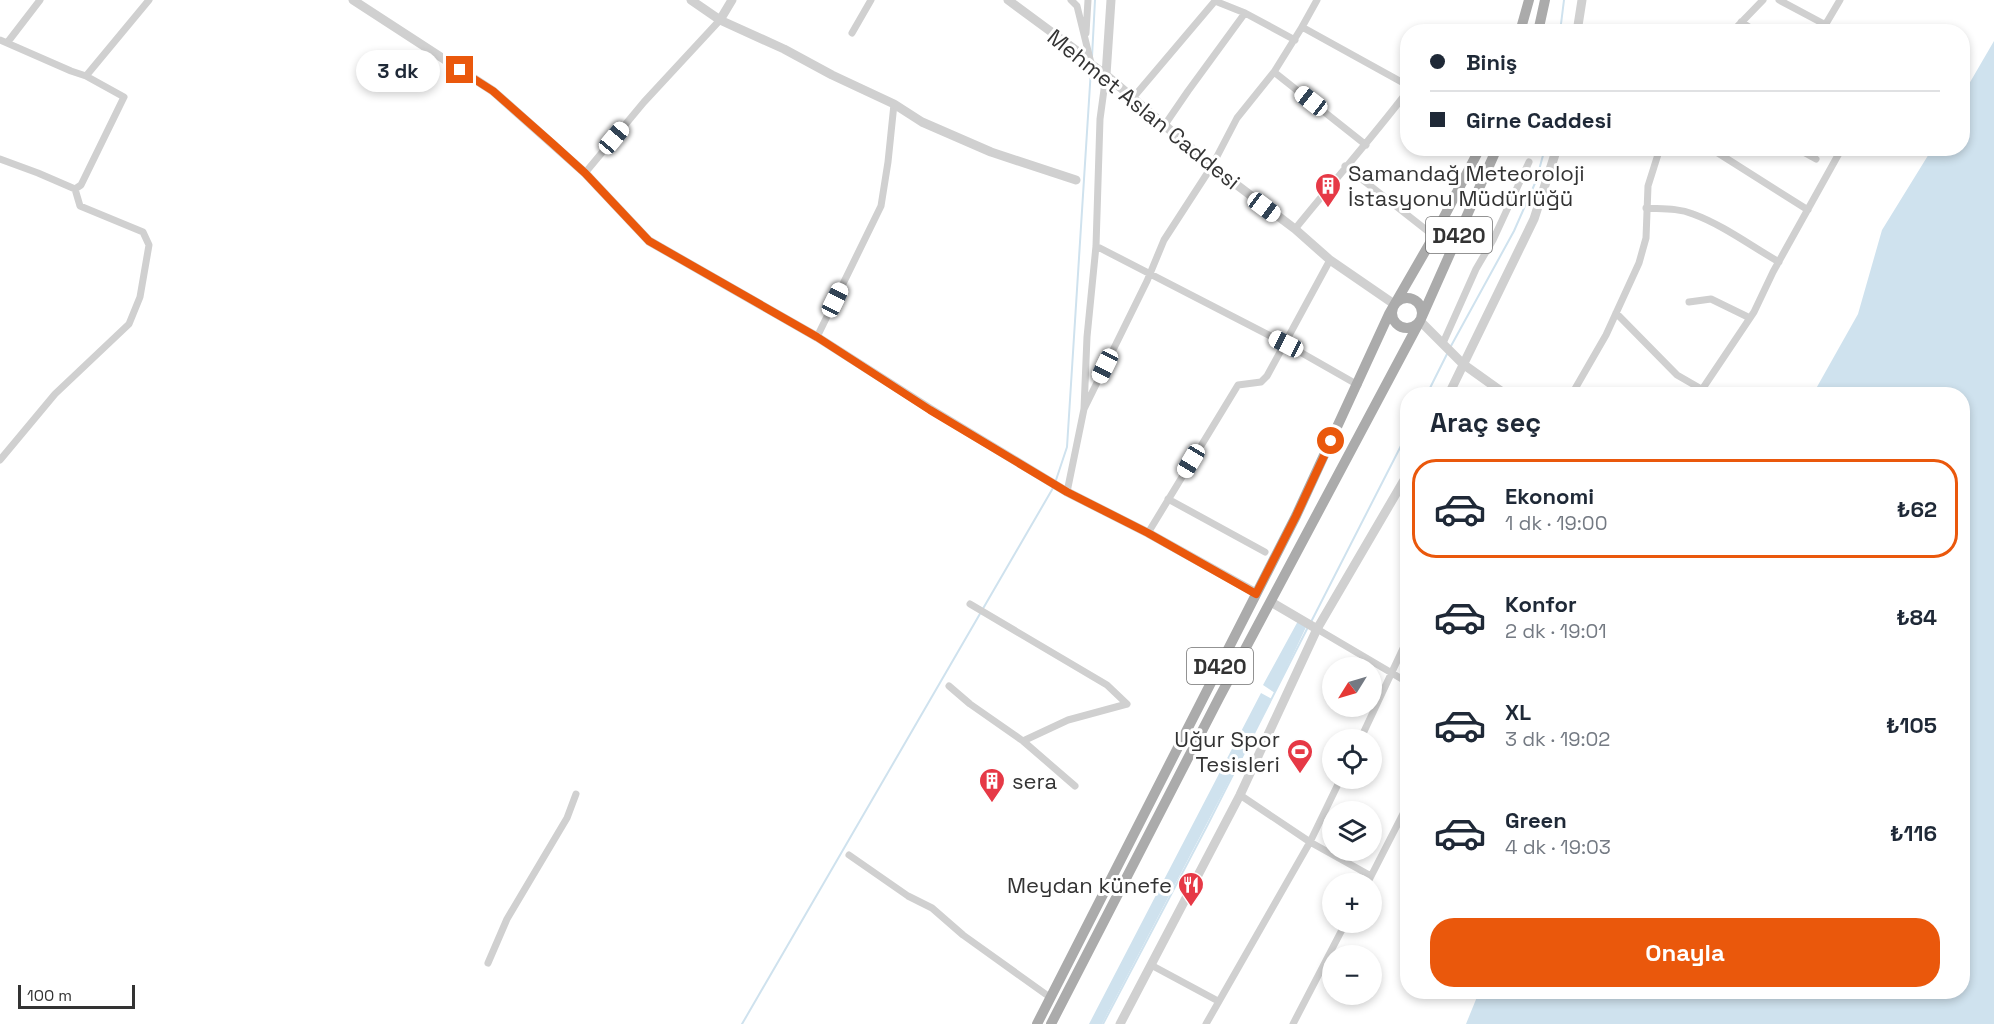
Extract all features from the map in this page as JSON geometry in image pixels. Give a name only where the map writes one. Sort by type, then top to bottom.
[{"type":"main road","points":[[1522,24],[1529,0]]},
{"type":"main road","points":[[1540,24],[1545,0]]},
{"type":"main road","name":"D420","points":[[1037,1024],[1296,516],[1394,304],[1434,236],[1476,156]]},
{"type":"main road","name":"D420","points":[[1051,1024],[1219,698],[1420,321],[1493,156]]},
{"type":"main road","points":[[1401,298],[1415,300],[1421,307],[1420,321],[1412,327],[1398,326],[1392,318],[1394,304],[1401,298]]},
{"type":"street","points":[[40,0],[4,42],[86,76],[124,97],[81,185],[75,189]]},
{"type":"street","points":[[86,76],[149,0]]},
{"type":"street","points":[[353,0],[493,91],[585,173],[649,241],[817,337],[930,410],[1067,492],[1148,533],[1256,594]]},
{"type":"street","points":[[691,0],[720,20],[894,104],[922,122],[991,152],[1076,180]]},
{"type":"street","points":[[585,173],[644,102],[720,20],[732,0]]},
{"type":"street","points":[[852,33],[871,0]]},
{"type":"street","name":"Mehmet Aslan Caddesi","points":[[1008,0],[1084,56],[1212,166],[1295,229],[1330,260],[1394,304]]},
{"type":"street","points":[[1071,0],[1077,6],[1092,65]]},
{"type":"street","points":[[1086,42],[1088,0]]},
{"type":"street","points":[[1067,492],[1084,409],[1087,337],[1096,246],[1100,118],[1106,75],[1111,0]]},
{"type":"street","points":[[1132,99],[1214,0],[1245,13],[1295,40]]},
{"type":"street","points":[[1084,409],[1164,240],[1212,166],[1237,118],[1274,72],[1317,0]]},
{"type":"street","points":[[1578,24],[1582,0]]},
{"type":"street","points":[[1744,24],[1741,22],[1763,0]]},
{"type":"street","points":[[1779,0],[1824,24],[1840,0]]},
{"type":"street","points":[[1164,126],[1245,13]]},
{"type":"street","points":[[1302,27],[1400,81]]},
{"type":"street","points":[[1274,72],[1366,145]]},
{"type":"street","points":[[1295,229],[1400,101]]},
{"type":"street","points":[[817,337],[881,206],[894,104]]},
{"type":"street","points":[[1452,387],[1534,219],[1554,156]]},
{"type":"street","points":[[1576,387],[1606,335],[1639,263],[1646,238],[1648,186],[1657,156]]},
{"type":"street","points":[[1723,156],[1808,210]]},
{"type":"street","points":[[1811,156],[1816,159]]},
{"type":"street","points":[[1704,387],[1750,318],[1838,156]]},
{"type":"street","points":[[0,159],[75,189]]},
{"type":"street","points":[[1443,343],[1476,269],[1493,240],[1529,162]]},
{"type":"street","points":[[1345,166],[1434,236]]},
{"type":"street","points":[[0,460],[55,394],[129,324],[140,297],[149,245],[143,232],[80,206],[75,189]]},
{"type":"street","points":[[1647,208],[1675,209],[1693,214],[1779,262]]},
{"type":"street","points":[[1096,246],[1286,344],[1358,385]]},
{"type":"street","points":[[1148,533],[1238,386],[1263,382],[1286,344],[1330,260]]},
{"type":"street","points":[[1689,302],[1711,299],[1750,318]]},
{"type":"street","points":[[1616,313],[1677,375],[1694,387]]},
{"type":"street","points":[[1420,321],[1464,364],[1495,387]]},
{"type":"street","points":[[1120,1024],[1240,795],[1317,629],[1400,487]]},
{"type":"street","points":[[1168,499],[1265,552]]},
{"type":"street","points":[[1271,602],[1400,678]]},
{"type":"street","points":[[970,604],[1107,685],[1127,704],[1068,720],[1023,741]]},
{"type":"street","points":[[1365,729],[1400,655]]},
{"type":"street","points":[[949,686],[970,704],[1023,741],[1075,786]]},
{"type":"street","points":[[1206,1024],[1310,842],[1336,789]]},
{"type":"street","points":[[488,963],[507,919],[567,818],[576,794]]},
{"type":"street","points":[[1240,795],[1310,842],[1366,873]]},
{"type":"street","points":[[1373,873],[1400,820]]},
{"type":"street","points":[[849,855],[908,896],[932,908],[963,934],[1051,998]]},
{"type":"street","points":[[1293,1024],[1340,933]]},
{"type":"street","points":[[1151,965],[1218,1001]]},
{"type":"water","points":[[1994,41],[1994,1024],[1466,1024],[1476,999],[1970,999],[1970,387],[1817,387],[1858,314],[1882,230],[1928,156],[1970,156],[1970,82]]},
{"type":"water","points":[[1298,621],[1307,625],[1275,693],[1263,685]]},
{"type":"water","points":[[1261,693],[1272,699],[1102,1024],[1089,1024]]},
{"type":"waterway","points":[[1092,57],[1095,0]]},
{"type":"waterway","points":[[1561,24],[1564,0]]},
{"type":"waterway","points":[[1055,483],[1067,447],[1091,69]]},
{"type":"waterway","points":[[1451,346],[1514,231],[1536,181],[1543,156]]},
{"type":"waterway","points":[[1430,387],[1447,354]]},
{"type":"waterway","points":[[1311,622],[1400,448]]},
{"type":"waterway","points":[[742,1024],[1053,488]]},
{"type":"waterway","points":[[1103,1024],[1308,627]]},
{"type":"place","name":"Samandağ Meteoroloji İstasyonu Müdürlüğü","points":[[1328,209]]},
{"type":"place","name":"Uğur Spor Tesisleri","points":[[1300,775]]},
{"type":"place","name":"sera","points":[[992,804]]},
{"type":"place","name":"Meydan künefe","points":[[1191,908]]},
{"type":"route","points":[[460,70],[493,91],[553,144],[585,173],[649,241],[817,337],[930,410],[1067,492],[1148,533],[1256,594],[1331,441]]}]
